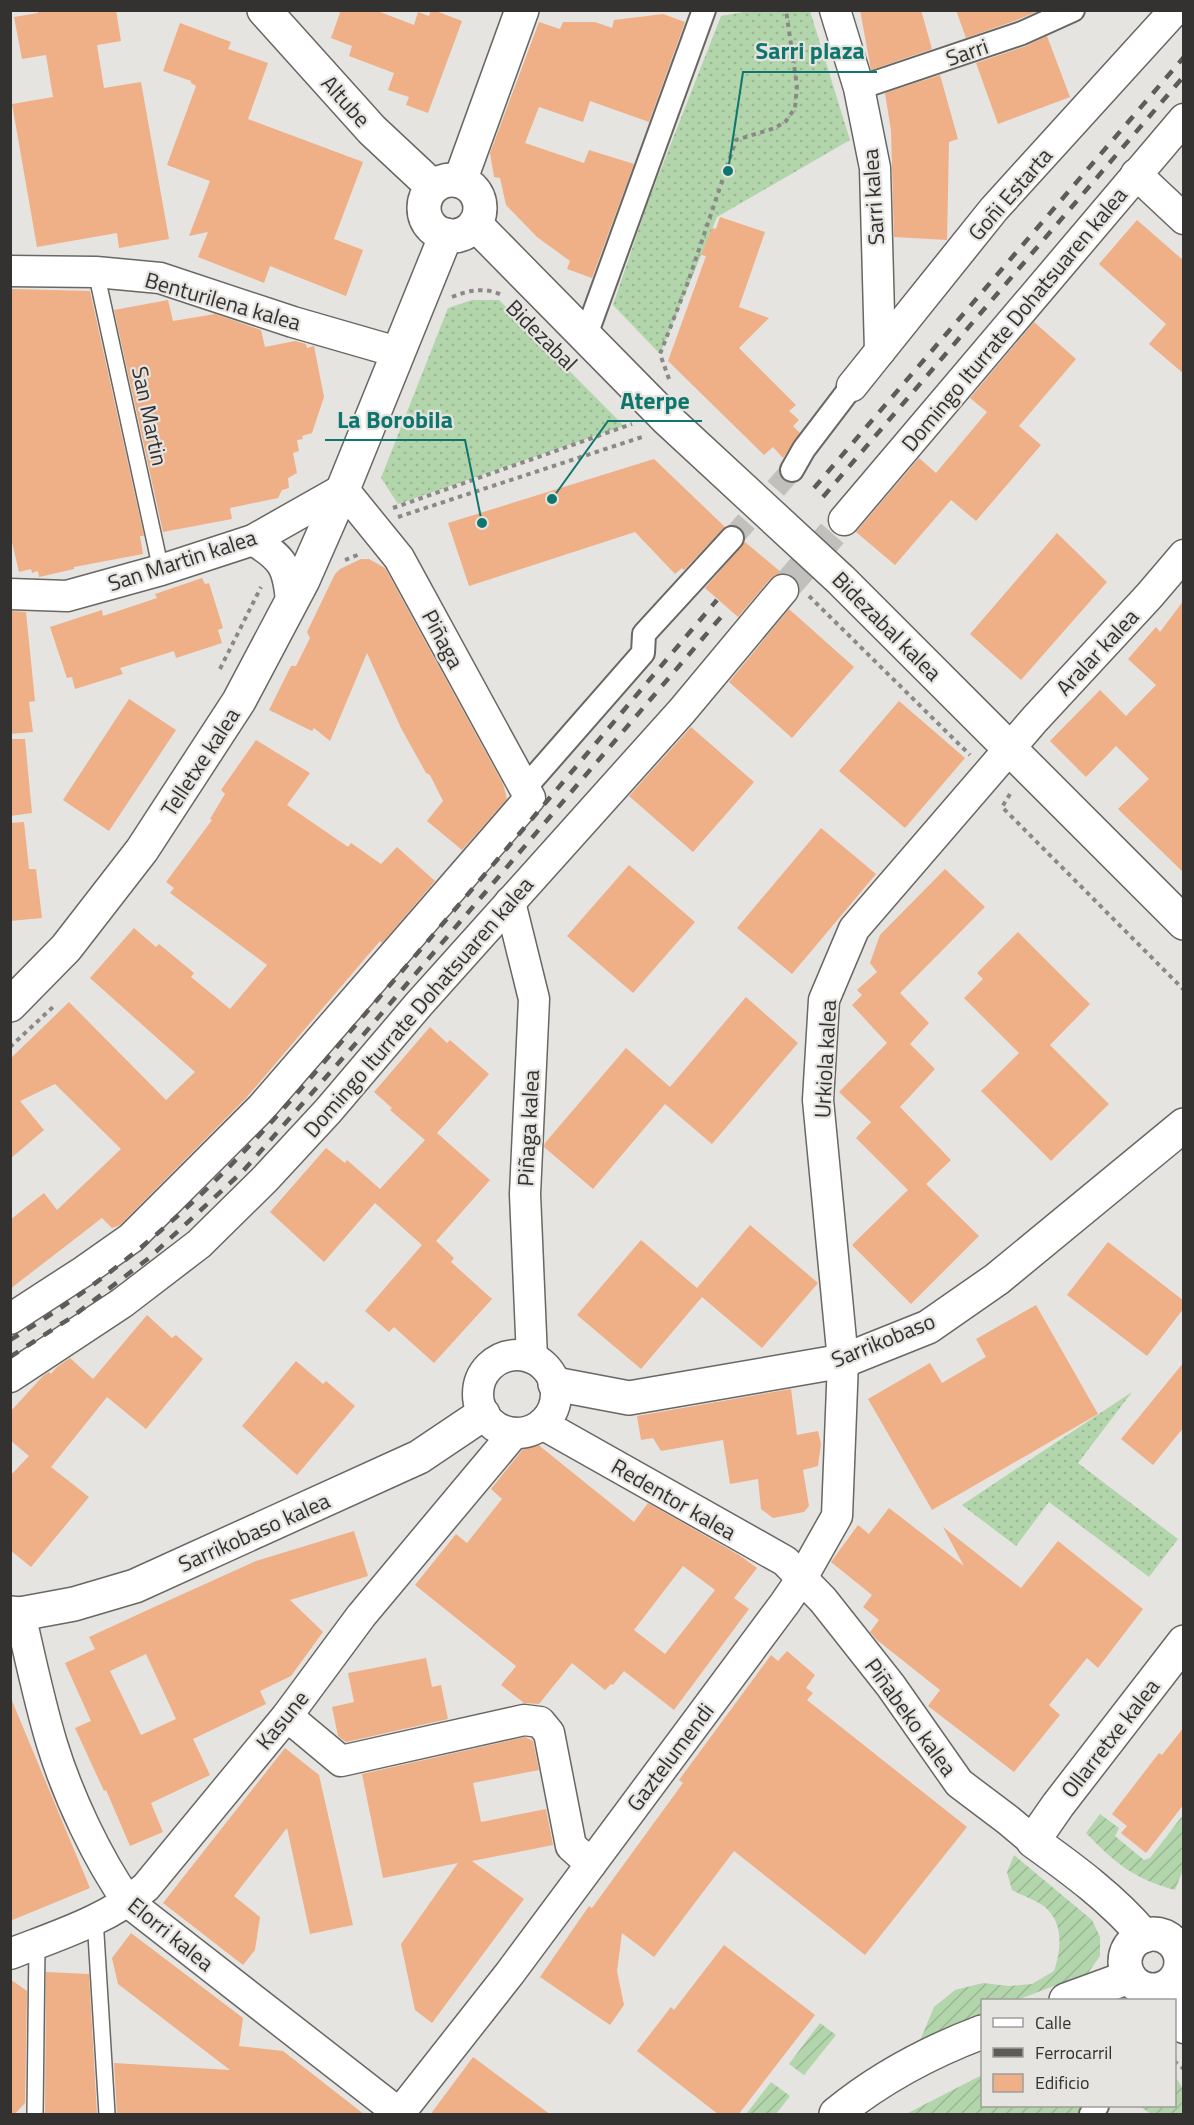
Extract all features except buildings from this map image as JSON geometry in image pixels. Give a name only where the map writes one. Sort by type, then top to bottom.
[{"type":"street","name":"Altube","points":[[264,10],[372,130],[447,184]]},
{"type":"street","points":[[447,184],[475,190],[479,216],[460,229],[436,231],[429,224],[425,214],[424,204],[427,195],[447,184],[522,10]]},
{"type":"street","points":[[586,335],[704,10]]},
{"type":"street","name":"Sarri kalea","points":[[835,10],[859,88],[875,168],[880,351]]},
{"type":"street","name":"Sarri","points":[[859,88],[1022,33],[1072,10]]},
{"type":"street","name":"Goñi Estarta","points":[[852,386],[994,209],[1175,10]]},
{"type":"street","name":"Domingo Iturrate Dohatsuaren kalea","points":[[844,520],[1184,118]]},
{"type":"street","points":[[1136,174],[1184,219]]},
{"type":"street","name":"Bidezabal","points":[[460,229],[586,335]]},
{"type":"street","name":"Telletxe kalea","points":[[10,1005],[66,948],[142,850],[239,701],[291,601],[343,489],[397,352],[460,229]]},
{"type":"street","name":"Benturilena kalea","points":[[10,271],[96,272],[160,278],[293,322],[397,352]]},
{"type":"street","name":"Bidezabal kalea","points":[[586,335],[668,420],[841,580],[1184,922]]},
{"type":"street","points":[[792,470],[804,449],[852,386]]},
{"type":"street","name":"San Martin kalea","points":[[10,594],[67,596],[161,570],[253,540],[343,489]]},
{"type":"street","name":"Piñaga","points":[[343,489],[399,558],[527,793]]},
{"type":"street","points":[[10,1319],[131,1238],[269,1099],[643,653],[644,633],[732,538]]},
{"type":"street","points":[[253,540],[274,555],[289,575],[291,601]]},
{"type":"street","name":"Aralar kalea","points":[[1010,748],[1184,555]]},
{"type":"street","name":"Domingo Iturrate Dohatsuaren kalea","points":[[10,1377],[122,1303],[199,1244],[265,1179],[328,1111],[510,902],[794,591]]},
{"type":"street","name":"Urkiola kalea","points":[[843,1361],[818,1100],[824,1000],[854,929],[1010,748]]},
{"type":"street","name":"Piñaga kalea","points":[[510,902],[534,999],[525,1194],[532,1358]]},
{"type":"street","name":"Sarrikobaso","points":[[555,1384],[629,1398],[843,1361],[928,1327],[997,1279],[1184,1125]]},
{"type":"street","points":[[516,1355],[532,1358],[549,1372],[555,1384],[556,1400],[553,1410],[542,1424],[528,1432],[514,1434],[492,1425],[483,1414],[478,1402],[480,1379],[488,1367],[505,1356],[516,1355]]},
{"type":"street","name":"Gaztelumendi","points":[[399,2114],[510,1973],[802,1578],[837,1516],[843,1361]]},
{"type":"street","name":"Sarrikobaso kalea","points":[[15,1613],[74,1604],[135,1586],[419,1457],[483,1414]]},
{"type":"street","name":"Redentor kalea","points":[[542,1424],[784,1562],[802,1578]]},
{"type":"street","name":"Kasune","points":[[24,1949],[128,1902],[146,1887],[287,1716],[361,1616],[514,1434]]},
{"type":"street","name":"Piñabeko kalea","points":[[802,1578],[823,1600],[891,1686],[958,1783],[1033,1841]]},
{"type":"street","name":"Elorri kalea","points":[[15,1613],[52,1745],[82,1821],[113,1881],[128,1902],[399,2114]]},
{"type":"street","name":"Ollarretxe kalea","points":[[1033,1841],[1058,1805],[1184,1642]]},
{"type":"street","points":[[287,1716],[341,1761],[524,1720],[540,1722],[549,1733],[571,1846],[591,1864]]},
{"type":"street","points":[[1033,1841],[1129,1917],[1144,1936]]},
{"type":"street","points":[[1154,1934],[1163,1936],[1181,1952],[1181,1967],[1174,1982],[1172,1997],[1145,1990],[1129,1977],[1125,1964],[1128,1949],[1137,1939],[1154,1934]]},
{"type":"street","points":[[1071,1999],[1129,1977]]},
{"type":"street","points":[[1176,2007],[1184,2028]]},
{"type":"street","points":[[836,2115],[861,2094],[912,2063],[981,2032]]},
{"type":"lane","name":"San Martin","points":[[96,272],[161,570]]},
{"type":"lane","points":[[95,1918],[108,2115]]},
{"type":"lane","points":[[24,1949],[35,2115]]},
{"type":"path","points":[[675,384],[669,379],[660,354],[688,282],[736,140],[776,128],[786,121],[795,108],[796,86],[786,10]]},
{"type":"path","name":"Bidezabal","points":[[444,301],[476,290],[500,294],[506,298]]},
{"type":"path","points":[[623,416],[642,436]]},
{"type":"path","points":[[397,507],[641,421]]},
{"type":"path","points":[[387,500],[396,518],[653,434]]},
{"type":"path","points":[[337,565],[358,554],[369,555]]},
{"type":"path","points":[[231,648],[261,587]]},
{"type":"path","points":[[794,591],[973,758]]},
{"type":"path","points":[[1010,794],[1002,807],[1184,990]]},
{"type":"path","points":[[10,1047],[59,999]]},
{"type":"green space","points":[[749,11],[810,11],[850,140],[717,217],[660,354],[613,305],[648,202],[721,16]]},
{"type":"green space","points":[[472,300],[499,300],[624,426],[398,504],[381,478],[448,308]]},
{"type":"green space","points":[[1132,1392],[1078,1463],[1178,1539],[1149,1577],[1049,1502],[1016,1546],[962,1505]]},
{"type":"green space","points":[[1100,1814],[1119,1828],[1115,1836],[1144,1860],[1150,1858],[1183,1815],[1183,1870],[1175,1890],[1136,1875],[1096,1844],[1086,1833]]},
{"type":"green space","points":[[1014,1855],[1092,1920],[1100,1937],[1100,1956],[1088,1973],[1020,1999],[981,1999],[981,2014],[919,2043],[934,2007],[955,1990],[983,1983],[1009,1986],[1032,1984],[1054,1971],[1059,1946],[1056,1922],[1043,1905],[1012,1890],[1007,1872]]},
{"type":"green space","points":[[820,2023],[836,2035],[804,2075],[789,2064]]},
{"type":"green space","points":[[981,2076],[981,2107],[1083,2107],[1077,2114],[906,2114]]},
{"type":"green space","points":[[1176,2079],[1183,2090],[1183,2114],[1151,2114],[1140,2107],[1176,2107]]},
{"type":"green space","points":[[771,2082],[790,2096],[776,2114],[746,2114]]},
{"type":"tunnel","points":[[732,538],[792,470]]},
{"type":"tunnel","points":[[783,590],[844,520]]},
{"type":"railway","points":[[814,488],[1184,57]]},
{"type":"railway","points":[[823,497],[1184,76]]},
{"type":"railway","points":[[10,1340],[83,1292],[152,1238],[222,1174],[274,1120],[717,600]]},
{"type":"railway","points":[[10,1357],[72,1317],[149,1258],[243,1171],[364,1034],[727,610]]},
{"type":"place","name":"Sarri plaza","points":[[728,171]]},
{"type":"place","name":"Aterpe","points":[[552,499]]},
{"type":"place","name":"La Borobila","points":[[482,523]]}]
